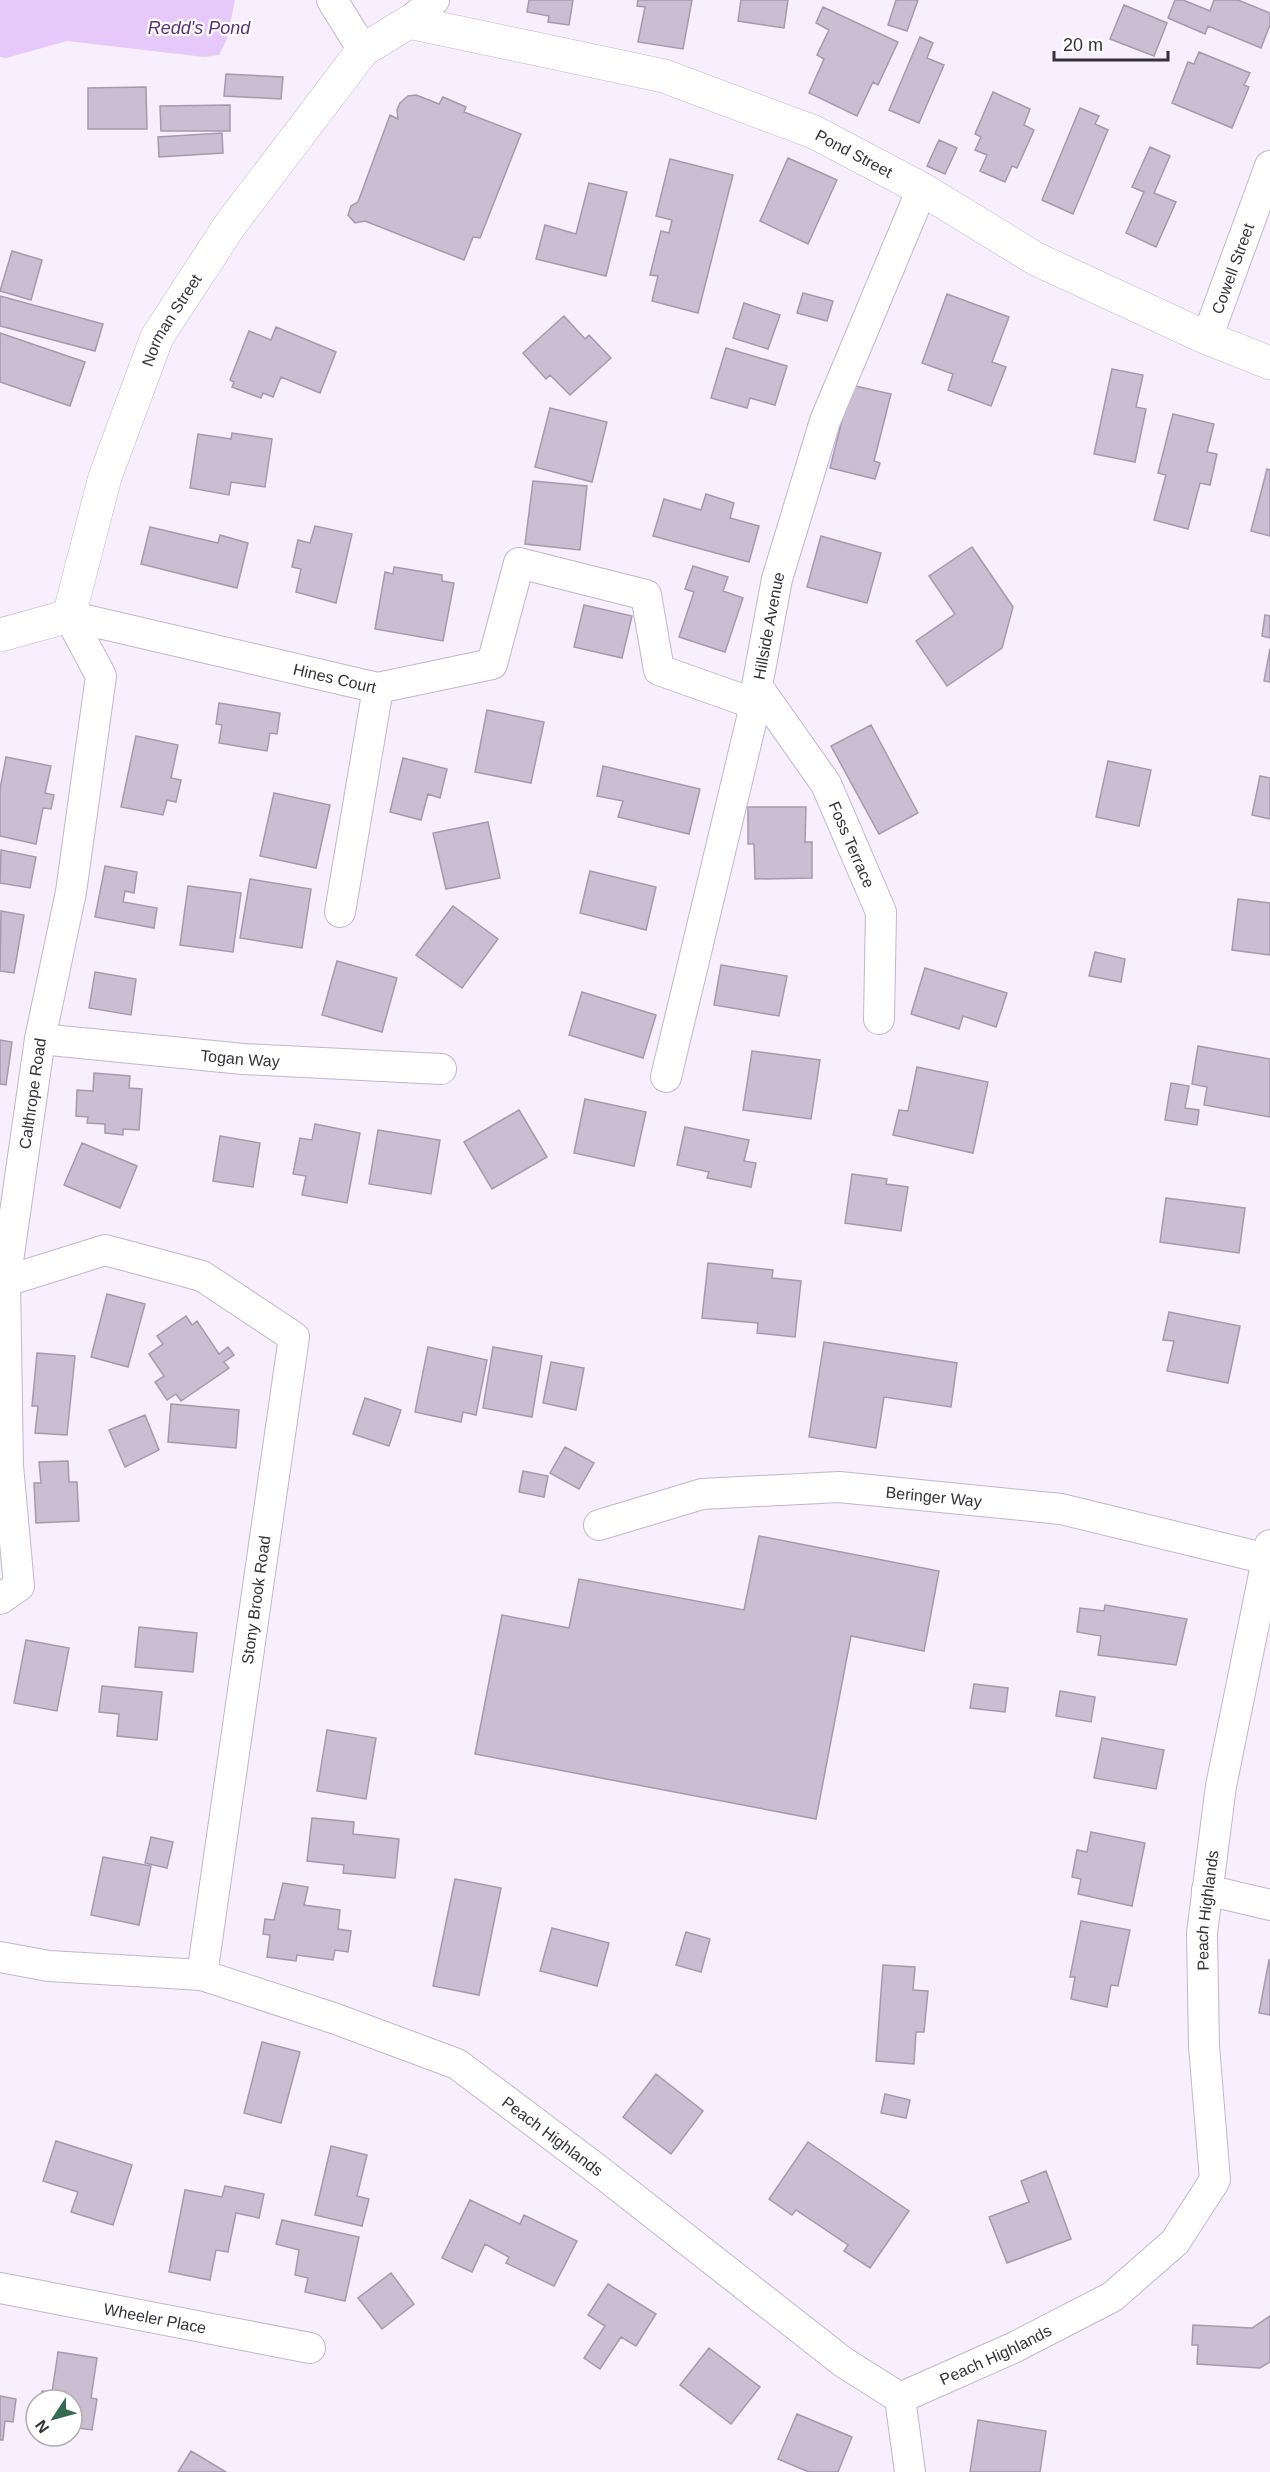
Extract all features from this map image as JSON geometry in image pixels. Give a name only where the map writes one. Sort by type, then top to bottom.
[{"type":"street","points":[[332,0],[363,50]]},
{"type":"street","points":[[409,22],[434,0]]},
{"type":"street","name":"Norman Street","points":[[69,616],[105,477],[157,337],[230,225],[363,50],[409,22]]},
{"type":"street","name":"Pond Street","points":[[409,22],[664,76],[814,132],[922,189],[1036,259],[1207,338],[1270,363]]},
{"type":"street","name":"Cowell Street","points":[[1207,338],[1270,166]]},
{"type":"street","name":"Hillside Avenue","points":[[666,1077],[757,696],[777,579],[825,421],[922,189]]},
{"type":"street","points":[[378,688],[492,664],[519,563],[646,595],[659,670],[757,696]]},
{"type":"street","points":[[0,635],[69,616]]},
{"type":"street","name":"Hines Court","points":[[69,616],[378,688],[340,912]]},
{"type":"street","name":"Calthrope Road","points":[[9,1591],[8,1466],[2,1283],[40,1039],[71,892],[101,676],[69,616]]},
{"type":"street","name":"Foss Terrace","points":[[757,696],[826,784],[881,912],[879,1019]]},
{"type":"street","name":"Togan Way","points":[[40,1039],[243,1059],[441,1069]]},
{"type":"street","name":"Stony Brook Road","points":[[2,1283],[105,1250],[202,1276],[294,1337],[202,1975]]},
{"type":"street","name":"Beringer Way","points":[[599,1525],[702,1494],[839,1487],[1061,1509],[1269,1552]]},
{"type":"street","name":"Peach Highlands","points":[[202,1975],[336,2019],[458,2064],[607,2177],[843,2362],[900,2398],[1013,2348],[1112,2297],[1175,2242],[1215,2180],[1204,2046],[1202,1933],[1221,1786],[1269,1552]]},
{"type":"street","points":[[1207,1890],[1270,1905]]},
{"type":"street","points":[[0,1957],[49,1966],[202,1975]]},
{"type":"street","name":"Wheeler Place","points":[[0,2288],[310,2348]]},
{"type":"street","points":[[900,2398],[910,2472]]},
{"type":"water","name":"Redd's Pond","points":[[0,0],[235,0],[227,39],[219,55],[204,57],[67,41],[6,58],[0,57]]},
{"type":"building","points":[[529,0],[573,0],[569,25],[548,22],[549,16],[527,12]]},
{"type":"building","points":[[638,0],[692,0],[683,49],[638,42],[645,7],[637,6]]},
{"type":"building","points":[[741,0],[788,0],[784,28],[738,21]]},
{"type":"building","points":[[896,0],[918,0],[907,31],[888,25]]},
{"type":"building","points":[[1175,0],[1183,0],[1210,11],[1214,0],[1238,0],[1270,13],[1270,25],[1261,48],[1208,26],[1205,34],[1168,18]]},
{"type":"building","points":[[1124,5],[1167,23],[1154,56],[1110,39]]},
{"type":"building","points":[[823,7],[898,42],[878,85],[873,82],[857,116],[809,93],[824,59],[817,55],[829,30],[816,23]]},
{"type":"building","points":[[920,37],[933,43],[927,58],[944,65],[919,123],[889,110]]},
{"type":"building","points":[[1199,52],[1250,73],[1244,85],[1249,87],[1232,128],[1172,103],[1188,62],[1194,64]]},
{"type":"building","points":[[226,74],[283,77],[281,99],[224,96]]},
{"type":"building","points":[[146,87],[147,129],[88,129],[88,88]]},
{"type":"building","points":[[993,92],[1030,109],[1024,125],[1034,130],[1017,168],[1012,166],[1005,182],[980,171],[987,155],[975,150],[981,137],[975,134]]},
{"type":"building","points":[[416,95],[439,104],[443,97],[466,107],[464,112],[521,134],[480,238],[473,237],[464,260],[365,221],[355,223],[348,215],[351,206],[358,202],[390,115],[398,119],[397,110],[400,103],[408,96]]},
{"type":"building","points":[[230,105],[230,131],[161,131],[160,106]]},
{"type":"building","points":[[1080,108],[1099,116],[1095,124],[1108,130],[1073,214],[1042,200]]},
{"type":"building","points":[[222,133],[223,153],[159,157],[158,137]]},
{"type":"building","points":[[939,140],[957,148],[945,174],[927,166]]},
{"type":"building","points":[[1150,147],[1170,156],[1154,193],[1176,202],[1156,247],[1126,233],[1144,192],[1132,187]]},
{"type":"building","points":[[788,158],[837,180],[808,244],[760,221]]},
{"type":"building","points":[[670,159],[733,175],[698,313],[652,301],[658,276],[650,275],[661,231],[669,233],[672,220],[656,216]]},
{"type":"building","points":[[589,183],[627,192],[606,276],[536,259],[545,225],[576,234]]},
{"type":"building","points":[[12,251],[42,260],[31,300],[0,291]]},
{"type":"building","points":[[803,293],[833,301],[827,321],[797,313]]},
{"type":"building","points":[[947,294],[1009,317],[992,362],[1006,367],[991,406],[948,390],[953,374],[922,363]]},
{"type":"building","points":[[0,296],[103,324],[95,351],[0,326]]},
{"type":"building","points":[[744,303],[780,315],[768,349],[733,338]]},
{"type":"building","points":[[564,316],[585,339],[589,335],[611,358],[570,395],[550,375],[546,379],[523,353]]},
{"type":"building","points":[[276,327],[336,352],[320,393],[281,377],[273,397],[263,393],[261,398],[232,387],[234,382],[230,380],[249,331],[271,340]]},
{"type":"building","points":[[0,333],[85,362],[70,406],[0,382]]},
{"type":"building","points":[[726,348],[787,366],[775,405],[750,398],[747,408],[711,398]]},
{"type":"building","points":[[1112,369],[1143,375],[1136,407],[1146,409],[1135,462],[1094,454]]},
{"type":"building","points":[[851,385],[891,394],[874,461],[880,463],[875,479],[830,468]]},
{"type":"building","points":[[550,408],[607,422],[592,482],[535,467]]},
{"type":"building","points":[[1173,414],[1214,424],[1207,452],[1217,454],[1210,485],[1200,483],[1188,529],[1154,520],[1166,475],[1158,473]]},
{"type":"building","points":[[232,433],[272,439],[265,487],[231,482],[229,495],[190,488],[198,434],[231,439]]},
{"type":"building","points":[[1267,469],[1270,470],[1270,536],[1251,531]]},
{"type":"building","points":[[533,481],[587,486],[580,550],[525,544]]},
{"type":"building","points":[[706,494],[734,503],[730,518],[759,526],[749,562],[653,536],[664,499],[701,510]]},
{"type":"building","points":[[315,526],[352,534],[336,603],[296,592],[301,569],[292,567],[298,540],[310,543]]},
{"type":"building","points":[[150,527],[218,543],[220,535],[248,543],[237,588],[141,564]]},
{"type":"building","points":[[821,536],[881,553],[867,603],[807,587]]},
{"type":"building","points":[[972,547],[1013,607],[1002,648],[947,686],[916,641],[955,614],[929,576]]},
{"type":"building","points":[[693,566],[728,577],[723,591],[743,598],[725,652],[679,637],[694,592],[685,589]]},
{"type":"building","points":[[394,567],[442,575],[442,581],[454,583],[443,641],[375,629],[385,572],[393,574]]},
{"type":"building","points":[[584,605],[632,616],[622,658],[574,647]]},
{"type":"building","points":[[1265,615],[1270,616],[1270,638],[1262,636]]},
{"type":"building","points":[[1270,649],[1270,682],[1264,681]]},
{"type":"building","points":[[219,703],[280,713],[277,734],[270,733],[267,751],[219,743],[222,725],[216,724]]},
{"type":"building","points":[[487,710],[544,722],[531,783],[475,772]]},
{"type":"building","points":[[871,725],[918,813],[879,834],[831,746]]},
{"type":"building","points":[[136,736],[178,745],[171,778],[181,780],[176,802],[167,800],[163,815],[121,807]]},
{"type":"building","points":[[6,757],[51,766],[45,793],[54,795],[51,809],[43,808],[36,844],[0,836],[0,789]]},
{"type":"building","points":[[403,758],[447,769],[440,798],[428,794],[421,820],[390,812]]},
{"type":"building","points":[[1108,761],[1151,770],[1139,826],[1096,817]]},
{"type":"building","points":[[603,766],[700,789],[689,834],[618,817],[623,801],[597,796]]},
{"type":"building","points":[[1260,776],[1270,778],[1270,819],[1252,815]]},
{"type":"building","points":[[274,793],[330,805],[316,868],[260,856]]},
{"type":"building","points":[[748,807],[806,807],[805,842],[812,842],[812,878],[755,879],[754,844],[748,844]]},
{"type":"building","points":[[488,822],[500,878],[446,889],[433,833]]},
{"type":"building","points":[[1,850],[36,857],[30,888],[0,883]]},
{"type":"building","points":[[105,866],[137,872],[134,893],[125,891],[123,902],[157,908],[154,928],[95,917]]},
{"type":"building","points":[[590,871],[656,887],[646,930],[580,913]]},
{"type":"building","points":[[250,879],[311,889],[302,948],[240,938]]},
{"type":"building","points":[[188,886],[241,893],[233,952],[180,945]]},
{"type":"building","points":[[1238,899],[1270,903],[1270,955],[1232,950]]},
{"type":"building","points":[[453,906],[498,939],[462,988],[416,955]]},
{"type":"building","points":[[1,911],[24,915],[14,973],[0,971]]},
{"type":"building","points":[[1095,952],[1125,959],[1121,982],[1089,976]]},
{"type":"building","points":[[337,961],[397,978],[382,1032],[322,1015]]},
{"type":"building","points":[[721,965],[787,976],[779,1016],[714,1005]]},
{"type":"building","points":[[925,968],[1007,993],[996,1027],[963,1016],[959,1029],[911,1014]]},
{"type":"building","points":[[95,972],[136,979],[131,1015],[89,1008]]},
{"type":"building","points":[[582,992],[656,1015],[643,1058],[569,1035]]},
{"type":"building","points":[[0,1040],[12,1042],[6,1085],[0,1084]]},
{"type":"building","points":[[1198,1046],[1270,1059],[1270,1117],[1204,1105],[1207,1087],[1192,1084]]},
{"type":"building","points":[[752,1051],[820,1060],[811,1119],[743,1110]]},
{"type":"building","points":[[917,1067],[988,1082],[973,1153],[893,1135],[899,1110],[908,1111]]},
{"type":"building","points":[[94,1073],[130,1076],[129,1088],[142,1089],[139,1130],[123,1129],[123,1135],[105,1133],[105,1124],[87,1123],[88,1117],[76,1116],[77,1090],[93,1091]]},
{"type":"building","points":[[1171,1083],[1189,1086],[1185,1108],[1199,1110],[1197,1125],[1165,1120]]},
{"type":"building","points":[[585,1099],[646,1112],[634,1166],[574,1153]]},
{"type":"building","points":[[519,1110],[547,1157],[492,1189],[464,1142]]},
{"type":"building","points":[[315,1124],[360,1133],[347,1203],[302,1195],[306,1176],[293,1174],[300,1138],[312,1140]]},
{"type":"building","points":[[685,1127],[749,1140],[744,1161],[756,1163],[751,1187],[707,1178],[709,1172],[677,1165]]},
{"type":"building","points":[[378,1130],[440,1140],[431,1194],[369,1184]]},
{"type":"building","points":[[220,1136],[260,1143],[253,1187],[213,1181]]},
{"type":"building","points":[[82,1143],[137,1166],[120,1208],[64,1185]]},
{"type":"building","points":[[852,1174],[887,1179],[886,1184],[908,1187],[901,1231],[845,1223]]},
{"type":"building","points":[[1166,1198],[1245,1208],[1239,1253],[1160,1242]]},
{"type":"building","points":[[708,1263],[773,1270],[772,1278],[801,1281],[795,1337],[757,1333],[758,1323],[702,1318]]},
{"type":"building","points":[[107,1294],[145,1304],[128,1367],[91,1357]]},
{"type":"building","points":[[1169,1312],[1240,1326],[1228,1383],[1167,1371],[1174,1341],[1163,1340]]},
{"type":"building","points":[[186,1316],[192,1325],[197,1321],[219,1354],[228,1347],[234,1355],[224,1362],[229,1368],[181,1401],[176,1394],[167,1400],[155,1382],[164,1376],[149,1354],[163,1344],[157,1336]]},
{"type":"building","points":[[824,1342],[957,1363],[951,1407],[884,1397],[876,1448],[809,1437]]},
{"type":"building","points":[[428,1347],[487,1360],[476,1415],[463,1412],[461,1422],[415,1412]]},
{"type":"building","points":[[493,1347],[542,1356],[532,1417],[483,1408]]},
{"type":"building","points":[[37,1353],[75,1356],[67,1435],[35,1433],[38,1406],[32,1406]]},
{"type":"building","points":[[551,1362],[584,1368],[576,1410],[543,1403]]},
{"type":"building","points":[[365,1398],[401,1410],[389,1446],[353,1434]]},
{"type":"building","points":[[171,1404],[239,1410],[236,1448],[168,1442]]},
{"type":"building","points":[[145,1415],[159,1450],[125,1467],[109,1430]]},
{"type":"building","points":[[565,1447],[594,1463],[579,1489],[550,1473]]},
{"type":"building","points":[[68,1461],[69,1482],[77,1482],[79,1521],[36,1523],[34,1483],[41,1483],[39,1462]]},
{"type":"building","points":[[523,1471],[548,1476],[544,1497],[519,1492]]},
{"type":"building","points":[[759,1536],[939,1571],[924,1651],[851,1636],[816,1819],[475,1754],[502,1615],[569,1628],[579,1579],[744,1610]]},
{"type":"building","points":[[1105,1605],[1187,1619],[1176,1665],[1098,1655],[1101,1636],[1077,1632],[1080,1608],[1104,1611]]},
{"type":"building","points":[[139,1627],[197,1633],[193,1672],[135,1667]]},
{"type":"building","points":[[26,1640],[69,1648],[57,1711],[14,1703]]},
{"type":"building","points":[[974,1684],[1008,1688],[1005,1712],[970,1708]]},
{"type":"building","points":[[102,1686],[162,1692],[157,1740],[117,1736],[119,1714],[99,1712]]},
{"type":"building","points":[[1060,1691],[1095,1697],[1091,1722],[1056,1716]]},
{"type":"building","points":[[327,1730],[376,1738],[366,1799],[317,1791]]},
{"type":"building","points":[[1102,1738],[1164,1750],[1156,1789],[1094,1778]]},
{"type":"building","points":[[312,1818],[354,1822],[353,1834],[399,1839],[395,1878],[343,1873],[344,1865],[307,1861]]},
{"type":"building","points":[[1091,1832],[1145,1843],[1132,1906],[1078,1894],[1081,1879],[1072,1877],[1077,1850],[1087,1852]]},
{"type":"building","points":[[151,1837],[173,1842],[167,1868],[145,1863]]},
{"type":"building","points":[[103,1857],[151,1866],[139,1925],[91,1915]]},
{"type":"building","points":[[455,1879],[501,1888],[479,1995],[433,1986]]},
{"type":"building","points":[[283,1883],[308,1887],[304,1905],[340,1910],[338,1929],[351,1931],[348,1952],[335,1950],[333,1960],[297,1955],[296,1961],[267,1957],[270,1935],[263,1934],[265,1919],[274,1920]]},
{"type":"building","points":[[1081,1921],[1130,1930],[1118,1986],[1111,1985],[1107,2007],[1071,1999],[1075,1977],[1070,1977]]},
{"type":"building","points":[[552,1928],[609,1943],[597,1986],[540,1971]]},
{"type":"building","points":[[686,1932],[710,1939],[701,1972],[676,1965]]},
{"type":"building","points":[[1270,1960],[1270,2015],[1259,2013]]},
{"type":"building","points":[[883,1965],[915,1967],[913,1990],[928,1991],[924,2032],[916,2032],[914,2064],[876,2061]]},
{"type":"building","points":[[262,2042],[300,2052],[281,2123],[244,2113]]},
{"type":"building","points":[[656,2074],[703,2111],[671,2154],[623,2117]]},
{"type":"building","points":[[885,2094],[910,2100],[906,2118],[881,2113]]},
{"type":"building","points":[[56,2141],[132,2165],[113,2225],[71,2212],[78,2192],[43,2181]]},
{"type":"building","points":[[808,2142],[909,2211],[870,2268],[844,2251],[848,2245],[796,2210],[792,2215],[769,2199]]},
{"type":"building","points":[[331,2146],[367,2155],[357,2196],[369,2199],[362,2226],[315,2215]]},
{"type":"building","points":[[1046,2171],[1071,2239],[1007,2263],[989,2217],[1029,2202],[1021,2181]]},
{"type":"building","points":[[225,2186],[264,2194],[259,2218],[236,2213],[228,2252],[216,2250],[210,2280],[169,2272],[185,2190],[222,2197]]},
{"type":"building","points":[[470,2200],[520,2224],[524,2215],[577,2241],[554,2286],[506,2263],[509,2257],[485,2244],[472,2272],[442,2258]]},
{"type":"building","points":[[282,2220],[359,2237],[345,2301],[305,2292],[308,2278],[295,2275],[299,2250],[276,2244]]},
{"type":"building","points":[[391,2273],[414,2304],[382,2329],[358,2298]]},
{"type":"building","points":[[608,2284],[656,2314],[636,2346],[621,2337],[600,2369],[584,2358],[605,2326],[588,2315]]},
{"type":"building","points":[[1270,2316],[1270,2362],[1260,2368],[1197,2364],[1198,2345],[1192,2345],[1193,2325],[1252,2328]]},
{"type":"building","points":[[709,2348],[760,2387],[731,2424],[680,2385]]},
{"type":"building","points":[[58,2352],[97,2358],[91,2398],[97,2399],[92,2430],[84,2429],[84,2388],[53,2388]]},
{"type":"building","points":[[0,2396],[16,2399],[13,2422],[5,2421],[3,2440],[0,2440]]},
{"type":"building","points":[[797,2414],[852,2437],[838,2472],[809,2472],[778,2459]]},
{"type":"building","points":[[978,2420],[1046,2431],[1040,2472],[970,2472]]},
{"type":"building","points":[[191,2451],[226,2472],[178,2472]]}]
